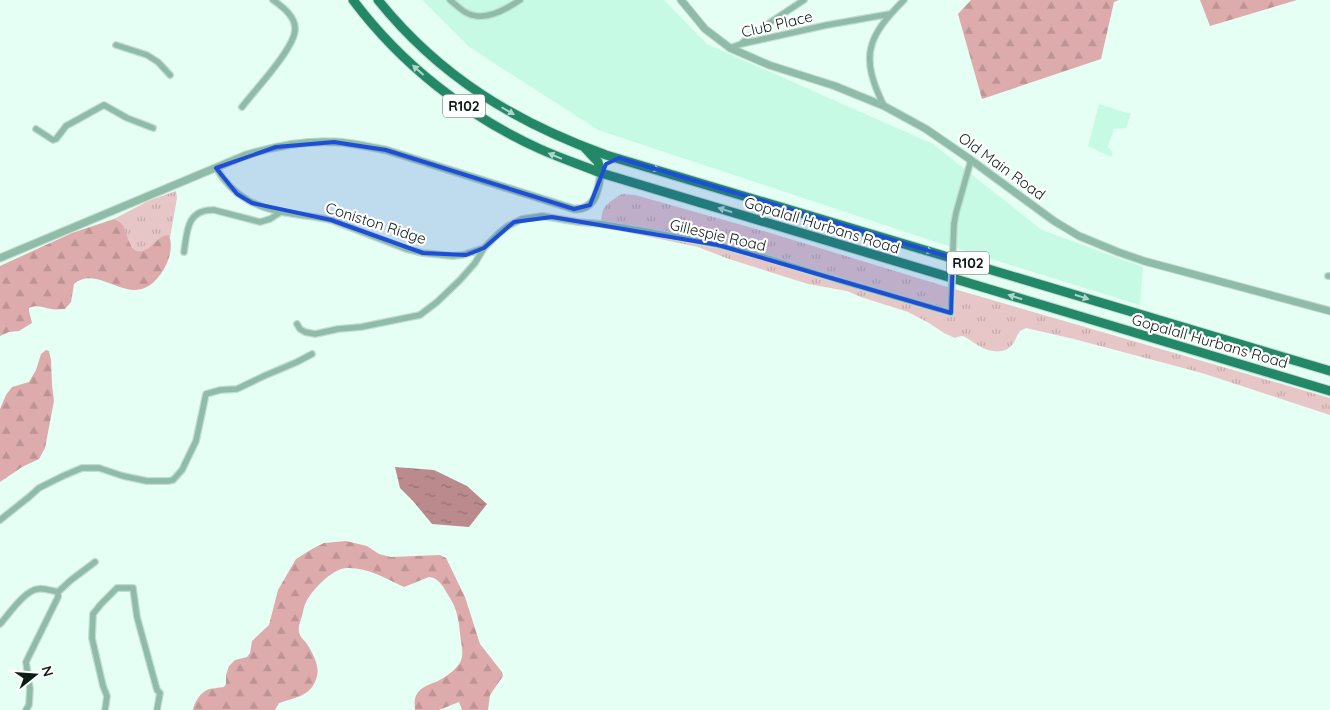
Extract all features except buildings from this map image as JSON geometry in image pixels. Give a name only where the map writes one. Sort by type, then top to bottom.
[{"type":"main road","name":"Gopalall Hurbans Road","points":[[353,0],[386,39],[442,90],[496,126],[521,140],[566,160],[601,173],[1330,391]]},
{"type":"main road","name":"Gopalall Hurbans Road","points":[[378,0],[404,29],[458,78],[510,112],[583,146],[1330,372]]},
{"type":"main road","points":[[583,146],[598,162],[601,173]]},
{"type":"main road","points":[[601,173],[606,164],[619,158]]},
{"type":"street","points":[[242,107],[280,60],[295,30],[294,21],[273,0]]},
{"type":"street","points":[[450,0],[466,13],[476,16],[495,14],[520,0]]},
{"type":"street","name":"Old Main Road","points":[[681,0],[705,29],[730,48],[769,65],[835,86],[884,106],[926,129],[1054,221],[1079,236],[1144,261],[1330,311]]},
{"type":"street","points":[[742,44],[751,35],[804,0]]},
{"type":"street","points":[[884,106],[875,85],[869,59],[874,39],[890,14],[904,0]]},
{"type":"street","name":"Club Place","points":[[730,48],[828,25],[890,14]]},
{"type":"street","points":[[116,45],[147,55],[158,62],[170,75]]},
{"type":"street","points":[[36,129],[53,140],[56,139],[66,126],[104,105],[127,118],[153,128]]},
{"type":"street","points":[[0,258],[246,155],[297,144],[334,142],[386,150],[580,210],[590,205],[593,201],[600,182],[601,173]]},
{"type":"street","name":"Gillespie Road","points":[[484,248],[508,226],[531,217],[547,217],[602,224],[718,245],[951,313],[954,224],[971,160]]},
{"type":"street","name":"Coniston Ridge","points":[[216,168],[237,194],[252,203],[281,212],[331,220],[406,249],[438,255],[466,255],[484,248]]},
{"type":"street","points":[[184,252],[189,224],[193,216],[198,213],[214,210],[260,222],[270,219],[281,212]]},
{"type":"street","points":[[296,324],[305,332],[315,334],[328,330],[361,328],[417,317],[437,302],[460,280],[484,248]]},
{"type":"street","points":[[466,255],[472,258],[474,263]]},
{"type":"street","points":[[0,520],[30,498],[39,488],[82,468],[99,468],[123,476],[147,480],[173,480],[182,470],[196,441],[206,394],[220,390],[237,389],[312,354]]},
{"type":"street","points":[[26,710],[29,704],[30,689],[26,662],[58,597],[58,592],[94,562]]},
{"type":"street","points":[[105,710],[107,696],[92,638],[93,614],[117,588],[127,587],[134,588],[137,617],[157,690],[160,693],[157,710]]},
{"type":"street","points":[[0,624],[24,597],[32,591],[44,589],[58,592]]},
{"type":"highlighted area","points":[[334,142],[386,150],[574,209],[590,205],[606,164],[619,158],[953,258],[951,313],[718,245],[552,217],[514,222],[484,248],[466,255],[423,253],[331,220],[252,203],[237,194],[216,168],[276,147]]},
{"type":"shaded area","points":[[422,0],[664,0],[707,44],[933,144],[1042,230],[1143,267],[1140,305],[936,242],[598,130],[469,47]]},
{"type":"shaded area","points":[[1099,104],[1131,114],[1126,128],[1114,129],[1108,146],[1113,153],[1111,157],[1088,146]]},
{"type":"green space","points":[[971,0],[1119,0],[1114,2],[1101,59],[982,99],[958,14]]},
{"type":"green space","points":[[1200,0],[1297,0],[1210,26]]},
{"type":"green space","points":[[176,191],[177,198],[170,238],[169,235],[161,238],[146,251],[139,252],[134,249],[121,223],[114,219],[148,201]]},
{"type":"green space","points":[[622,194],[635,195],[767,232],[944,286],[1330,398],[1330,415],[1202,373],[1026,328],[1020,331],[1008,348],[999,351],[989,350],[964,337],[955,338],[944,333],[908,312],[847,291],[808,284],[698,247],[602,227],[601,220],[605,207]]},
{"type":"green space","points":[[114,219],[121,223],[131,246],[138,251],[147,249],[162,237],[169,235],[171,248],[168,261],[153,283],[141,289],[130,290],[96,279],[85,279],[74,284],[71,302],[65,309],[37,306],[29,308],[32,323],[19,331],[9,332],[0,336],[0,266],[72,233]]},
{"type":"green space","points":[[46,350],[49,351],[51,360],[54,401],[45,448],[39,459],[22,467],[0,482],[0,409],[12,387],[29,382],[36,370],[41,354]]},
{"type":"green space","points":[[346,541],[367,546],[379,554],[391,557],[440,555],[446,558],[465,597],[480,644],[502,672],[503,676],[490,695],[488,710],[462,710],[459,702],[439,710],[415,710],[416,695],[424,687],[438,681],[453,671],[459,665],[462,657],[456,611],[439,582],[429,577],[404,587],[369,571],[346,568],[335,572],[323,581],[309,597],[305,605],[299,633],[313,655],[318,672],[315,683],[308,692],[279,703],[275,710],[193,710],[198,698],[204,691],[224,687],[229,666],[235,660],[247,657],[250,653],[252,641],[269,625],[278,590],[296,559],[324,543]]},
{"type":"water","points":[[395,467],[434,470],[467,486],[487,504],[469,527],[432,524],[400,488]]}]
